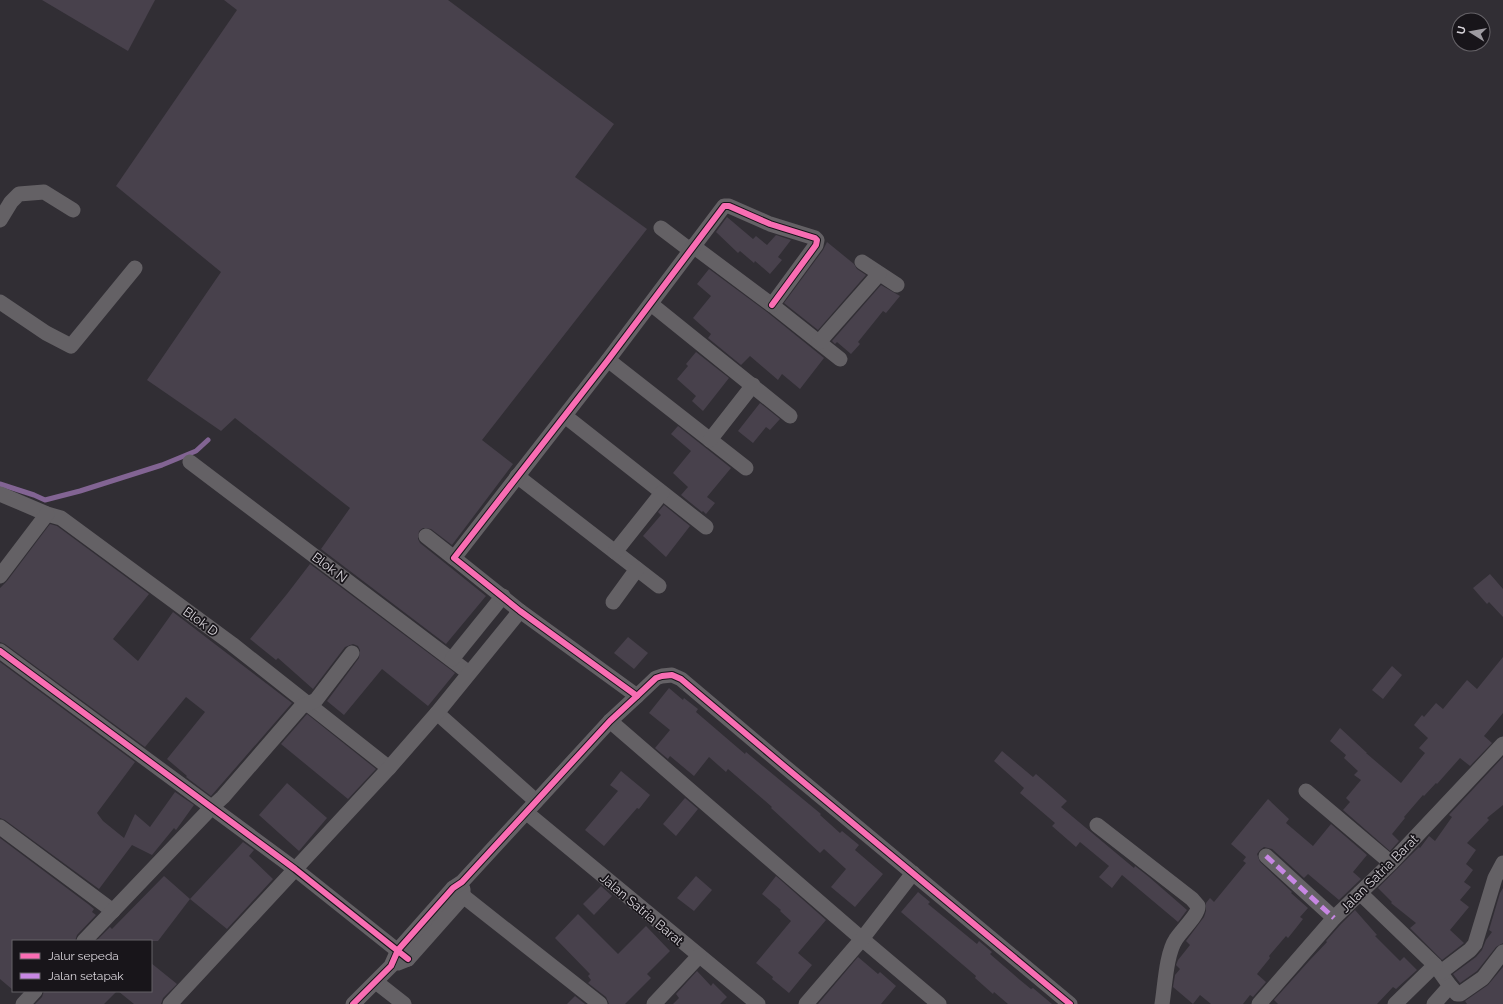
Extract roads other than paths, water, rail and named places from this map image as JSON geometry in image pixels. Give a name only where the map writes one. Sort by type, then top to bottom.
[{"type":"street","points":[[0,220],[11,202],[19,194],[44,192],[73,210]]},
{"type":"street","points":[[454,558],[516,476],[651,304],[722,207],[726,206],[770,224],[815,238],[817,240],[816,245],[772,305]]},
{"type":"street","points":[[661,228],[772,305],[840,359]]},
{"type":"street","points":[[862,262],[897,285]]},
{"type":"street","points":[[0,302],[46,333],[74,346],[135,268]]},
{"type":"street","points":[[819,342],[879,274]]},
{"type":"street","points":[[651,304],[790,416]]},
{"type":"street","points":[[608,360],[746,468]]},
{"type":"street","points":[[710,440],[753,385]]},
{"type":"street","points":[[564,416],[706,527]]},
{"type":"street","name":"Blok N","points":[[190,462],[469,673]]},
{"type":"street","points":[[516,476],[659,586]]},
{"type":"street","points":[[615,552],[662,493]]},
{"type":"street","name":"Blok D","points":[[0,494],[60,518],[232,644],[389,768]]},
{"type":"street","points":[[0,576],[47,514]]},
{"type":"street","points":[[426,536],[520,611],[637,696]]},
{"type":"street","points":[[613,602],[637,569]]},
{"type":"street","points":[[452,659],[503,596]]},
{"type":"street","points":[[170,1004],[389,768],[520,611]]},
{"type":"street","points":[[0,651],[295,869],[403,954]]},
{"type":"street","points":[[85,940],[223,797],[301,707],[316,700],[352,653]]},
{"type":"street","points":[[353,1004],[403,954],[531,807],[610,720],[656,678],[672,675],[681,679],[1070,1004]]},
{"type":"street","name":"Jalan Satria Barat","points":[[436,713],[531,807],[699,956],[758,1004]]},
{"type":"street","points":[[610,720],[939,1004]]},
{"type":"street","name":"Jalan Satria Barat","points":[[1259,1004],[1334,918],[1391,863],[1503,744]]},
{"type":"street","points":[[1306,792],[1391,863]]},
{"type":"street","points":[[1096,826],[1198,906],[1198,912],[1189,921],[1173,944],[1166,974],[1162,1004]]},
{"type":"street","points":[[0,827],[113,911]]},
{"type":"street","points":[[1266,856],[1334,918]]},
{"type":"street","points":[[1394,1004],[1438,969],[1470,950],[1475,944],[1495,878],[1503,863]]},
{"type":"street","points":[[806,1004],[862,939],[913,873]]},
{"type":"street","points":[[459,889],[600,1004]]},
{"type":"street","points":[[1360,893],[1438,969],[1457,994],[1460,994],[1483,978],[1503,952]]},
{"type":"street","points":[[654,1004],[699,956]]},
{"type":"street","points":[[376,982],[404,1004]]},
{"type":"street","points":[[1434,1004],[1450,986]]},
{"type":"street","points":[[23,1004],[34,992]]},
{"type":"waterway","points":[[0,484],[45,500],[80,491],[162,465],[196,451],[208,440]]}]
